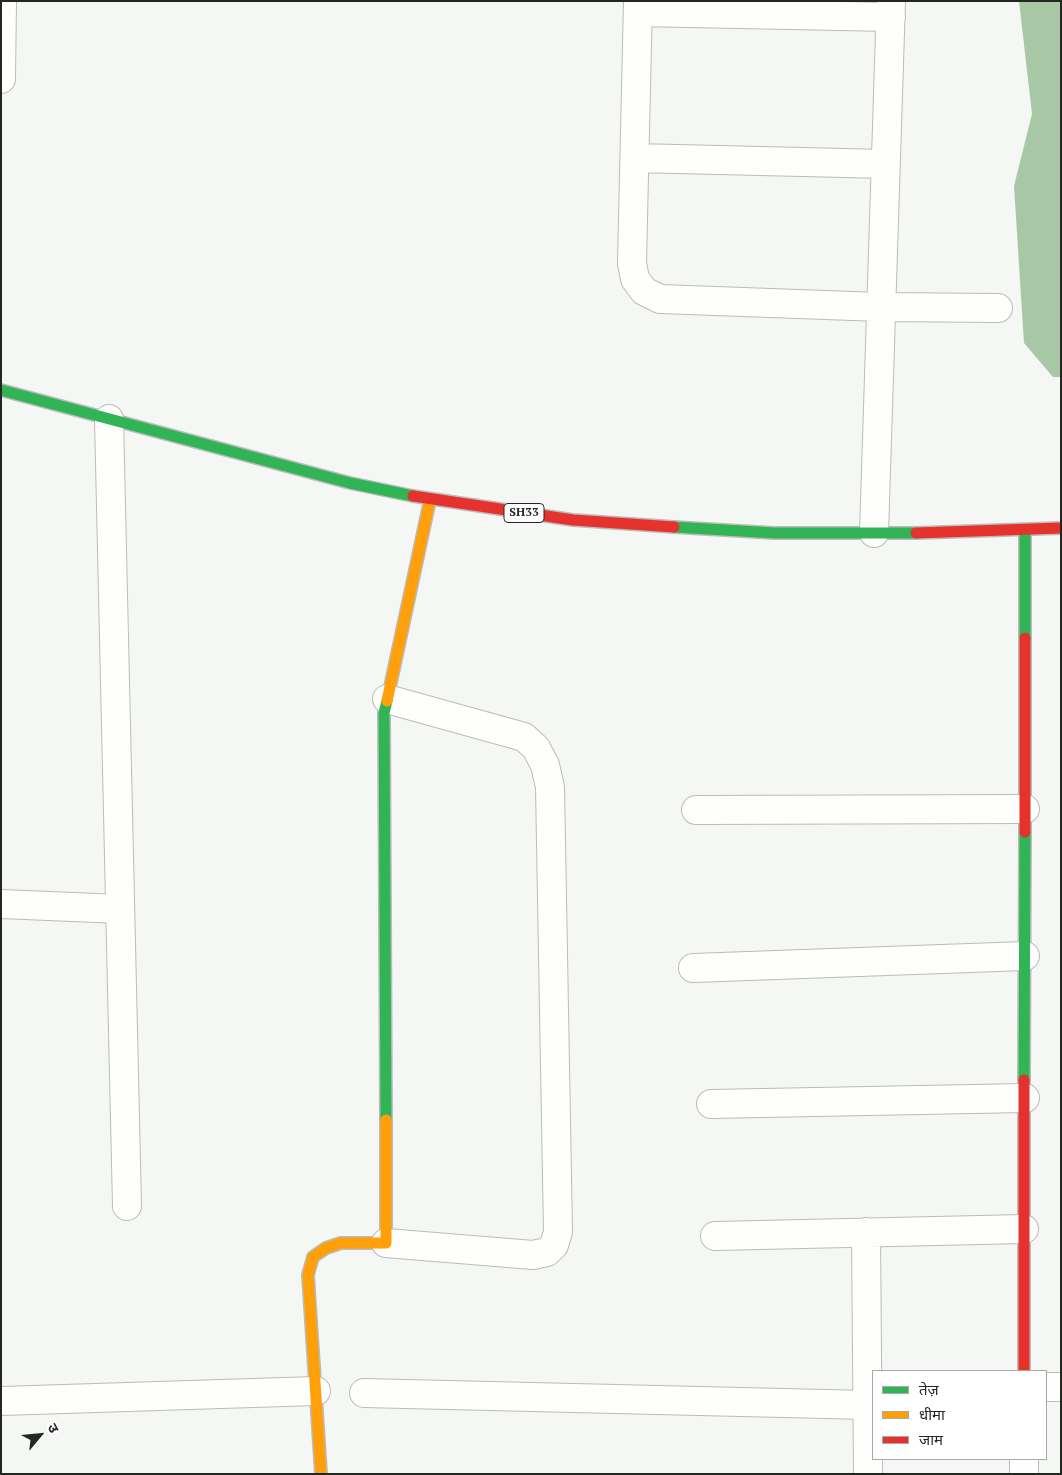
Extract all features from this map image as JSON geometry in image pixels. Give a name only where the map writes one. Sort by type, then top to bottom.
[{"type":"street","points":[[1,79],[2,1]]},
{"type":"street","points":[[874,533],[881,307],[891,9],[638,7],[632,263],[635,279],[644,291],[660,299],[881,307],[998,308]]},
{"type":"street","points":[[635,158],[886,164]]},
{"type":"street","name":"SH33","points":[[1,390],[350,483],[430,500],[573,520],[665,528],[774,533],[874,533],[1061,528]]},
{"type":"street","points":[[109,419],[127,1206]]},
{"type":"street","points":[[386,1243],[384,713],[430,500]]},
{"type":"street","points":[[1024,1370],[1025,530]]},
{"type":"street","points":[[322,1474],[308,1275],[313,1258],[326,1248],[342,1243],[386,1243],[533,1256],[547,1252],[554,1245],[558,1232],[550,787],[546,765],[536,748],[524,737],[387,699]]},
{"type":"street","points":[[696,810],[1025,809]]},
{"type":"street","points":[[1,904],[120,909]]},
{"type":"street","points":[[693,968],[1025,956]]},
{"type":"street","points":[[711,1104],[1025,1098]]},
{"type":"street","points":[[715,1236],[1024,1229]]},
{"type":"street","points":[[866,1232],[868,1474]]},
{"type":"street","points":[[1047,1387],[1061,1387]]},
{"type":"street","points":[[1,1401],[316,1391]]},
{"type":"street","points":[[364,1392],[867,1406]]},
{"type":"street","points":[[1024,1460],[1024,1474]]},
{"type":"shaded area","points":[[1019,1],[1061,1],[1061,377],[1053,377],[1024,343],[1014,186],[1032,114]]},
{"type":"traffic: fast","points":[[1,390],[350,483],[413,496]]},
{"type":"traffic: fast","points":[[674,527],[774,533],[916,533]]},
{"type":"traffic: fast","points":[[1025,530],[1025,638]]},
{"type":"traffic: fast","points":[[386,1120],[384,713],[387,701]]},
{"type":"traffic: fast","points":[[1024,1080],[1025,832]]},
{"type":"traffic: slow","points":[[387,701],[430,500]]},
{"type":"traffic: slow","points":[[321,1474],[308,1275],[313,1257],[326,1248],[341,1243],[386,1243],[386,1120]]},
{"type":"traffic: jam","points":[[413,496],[573,520],[674,527]]},
{"type":"traffic: jam","points":[[916,533],[1061,528]]},
{"type":"traffic: jam","points":[[1025,638],[1025,832]]},
{"type":"traffic: jam","points":[[1024,1080],[1024,1370]]}]
